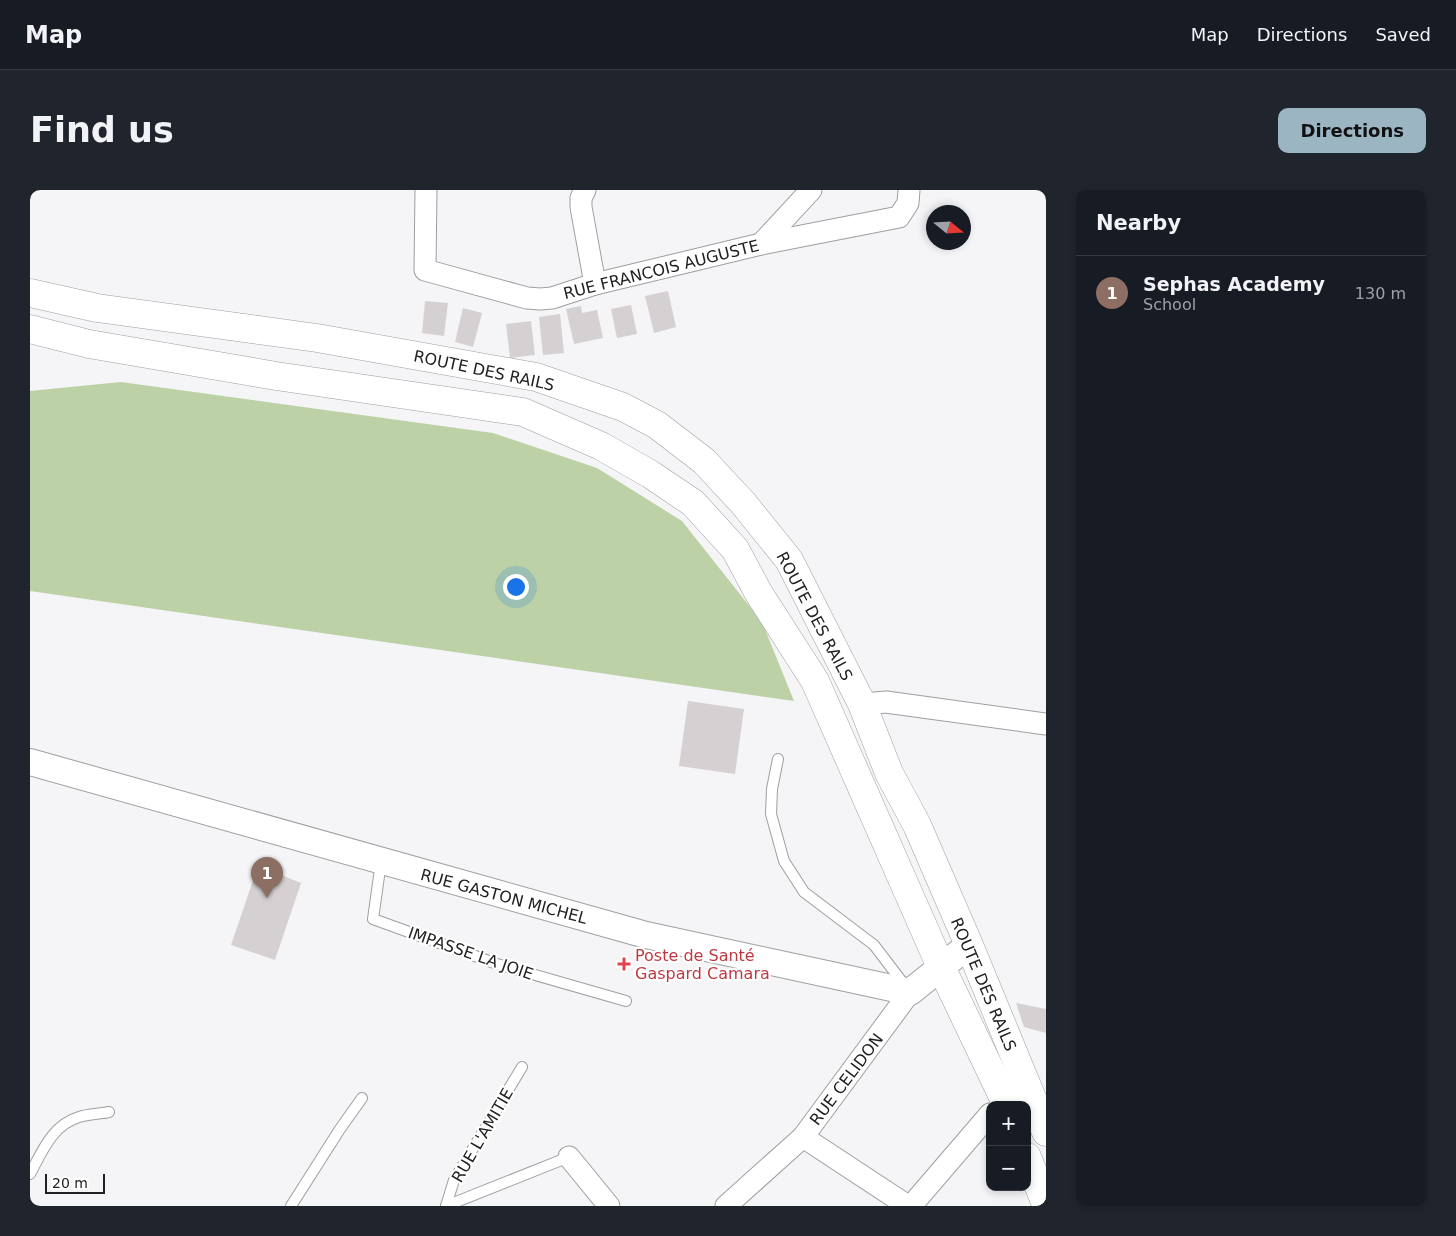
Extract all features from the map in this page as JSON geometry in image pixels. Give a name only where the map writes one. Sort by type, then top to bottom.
[{"type":"main road","name":"ROUTE DES RAILS","points":[[30,293],[97,308],[316,338],[536,377],[624,407],[657,425],[704,461],[743,502],[789,560],[862,704],[889,773],[917,825],[1046,1132]]},
{"type":"main road","name":"ROUTE DES RAILS","points":[[30,329],[89,344],[266,374],[523,412],[601,446],[658,479],[693,503],[735,549],[758,592],[815,681],[998,1101]]},
{"type":"main road","points":[[1031,1167],[1046,1204]]},
{"type":"street","name":"RUE FRANCOIS AUGUSTE","points":[[426,190],[425,270],[527,298],[540,299],[552,298],[595,284],[761,244],[899,217],[908,203],[909,190]]},
{"type":"street","points":[[585,190],[581,207],[595,284]]},
{"type":"street","points":[[761,244],[811,190]]},
{"type":"street","points":[[862,704],[886,702],[1046,724]]},
{"type":"street","name":"RUE GASTON MICHEL","points":[[30,762],[646,935],[910,992]]},
{"type":"street","points":[[910,992],[969,945]]},
{"type":"street","name":"RUE CELIDON","points":[[909,1206],[803,1137],[910,992]]},
{"type":"street","points":[[909,1206],[986,1121]]},
{"type":"street","points":[[726,1206],[803,1137]]},
{"type":"street","points":[[569,1157],[609,1206]]},
{"type":"lane","points":[[778,759],[772,789],[771,814],[784,861],[804,892],[874,945],[910,992]]},
{"type":"lane","name":"IMPASSE LA JOIE","points":[[381,862],[373,919],[497,964],[626,1001]]},
{"type":"lane","name":"RUE L'AMITIE","points":[[446,1206],[454,1180],[522,1067]]},
{"type":"lane","points":[[292,1206],[340,1129],[362,1098]]},
{"type":"lane","points":[[30,1174],[51,1136],[60,1126],[78,1117],[109,1112]]},
{"type":"lane","points":[[446,1206],[569,1157]]},
{"type":"green space","points":[[121,382],[493,433],[597,468],[682,521],[762,622],[794,701],[30,591],[30,391]]},
{"type":"building","points":[[668,291],[676,327],[654,333],[645,296]]},
{"type":"building","points":[[425,301],[448,303],[444,336],[422,333]]},
{"type":"building","points":[[631,305],[637,334],[617,338],[611,309]]},
{"type":"building","points":[[581,306],[582,313],[597,310],[603,338],[574,344],[566,309]]},
{"type":"building","points":[[463,308],[482,313],[473,347],[455,342]]},
{"type":"building","points":[[560,314],[564,353],[543,355],[539,317]]},
{"type":"building","points":[[531,321],[535,355],[510,358],[506,324]]},
{"type":"building","points":[[688,701],[744,709],[735,774],[679,766]]},
{"type":"building","points":[[258,866],[301,883],[275,960],[231,945]]},
{"type":"building","points":[[1016,1003],[1046,1009],[1046,1033],[1024,1027]]},
{"type":"place","name":"Sephas Academy","points":[[267,898]]},
{"type":"place","name":"Poste de Santé Gaspard Camara","points":[[624,964]]}]
